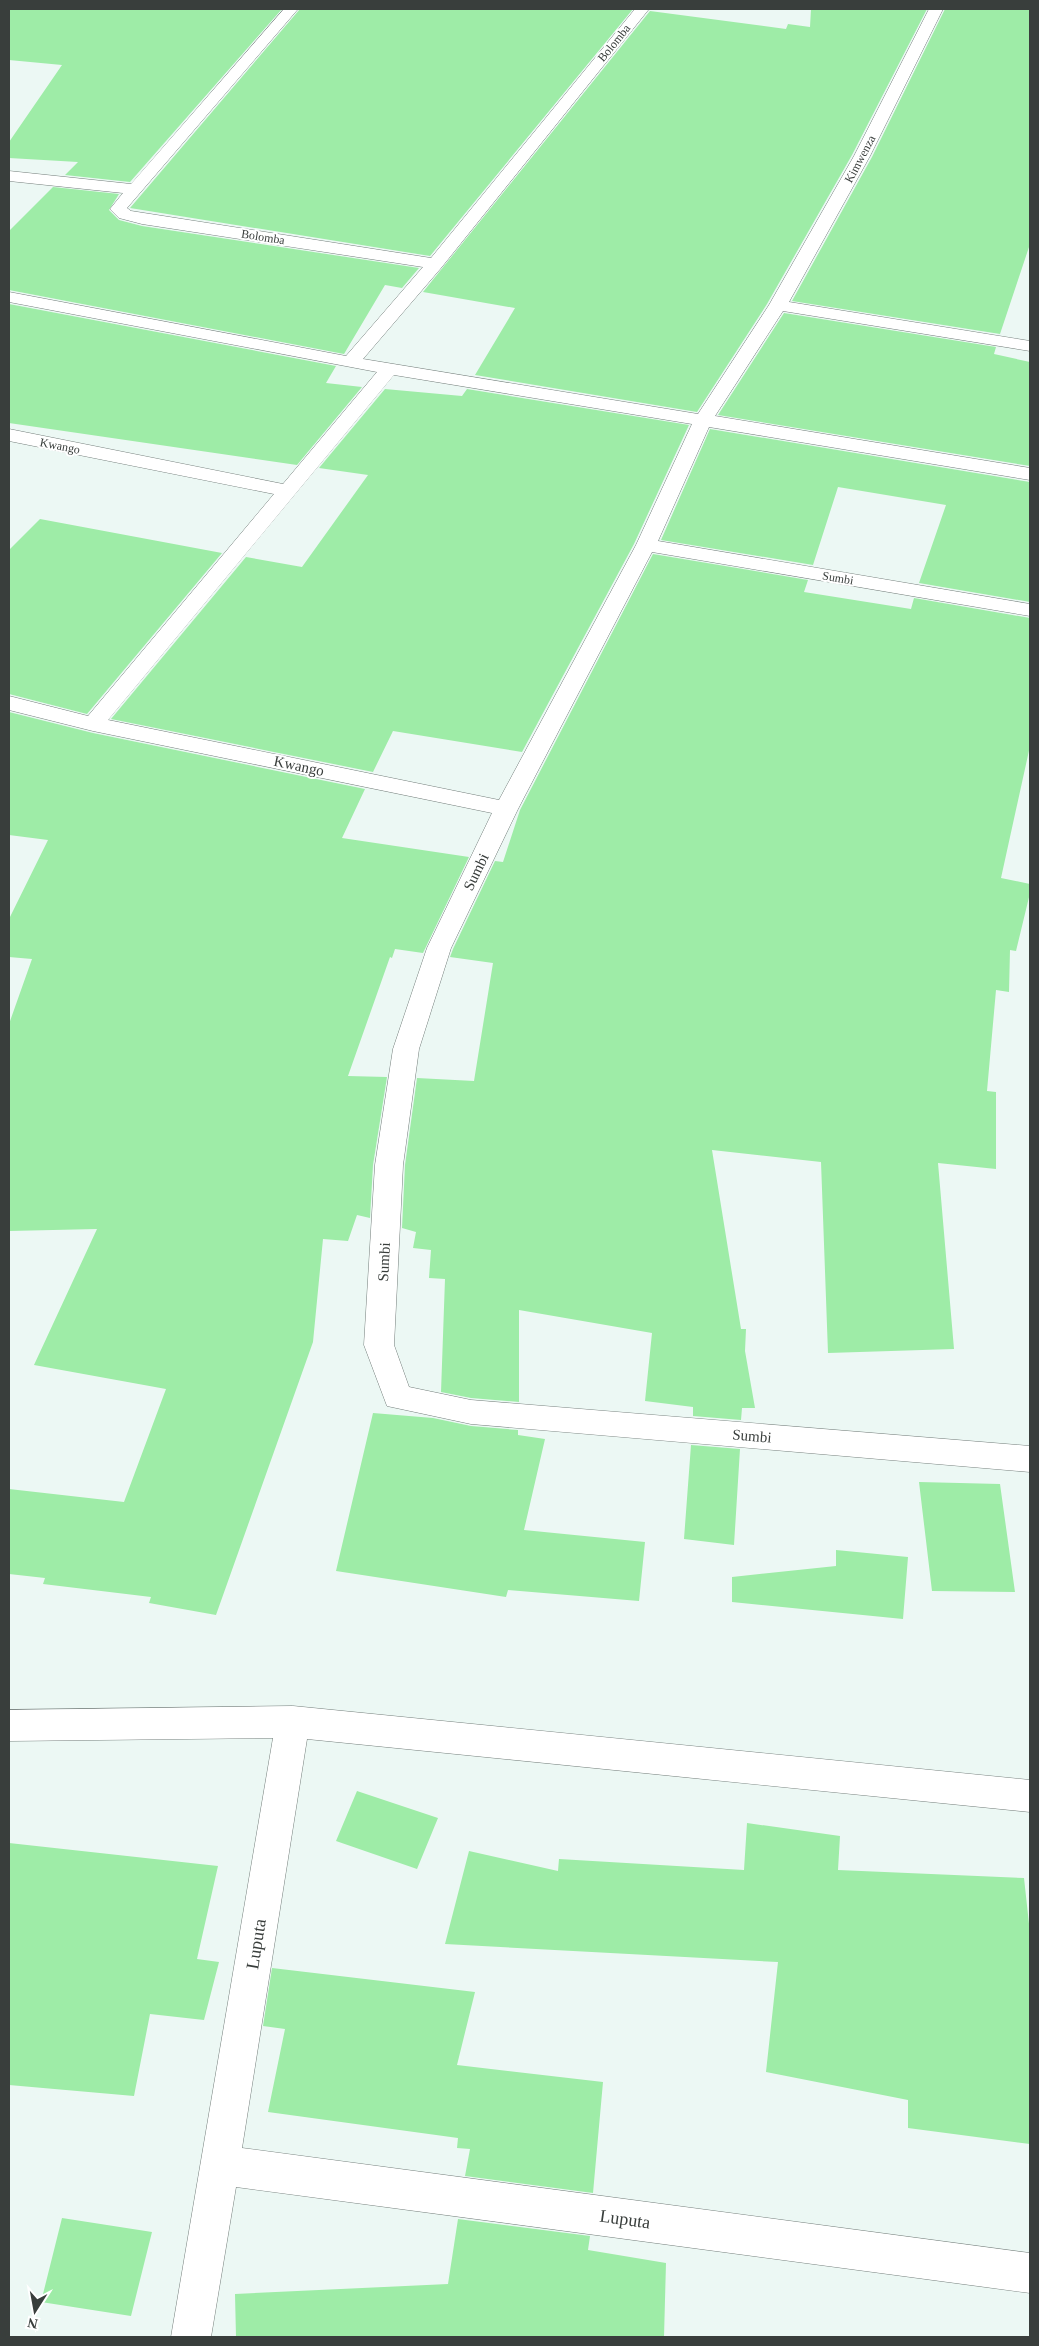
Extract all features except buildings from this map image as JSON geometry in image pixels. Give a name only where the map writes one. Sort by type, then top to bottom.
[{"type":"street","name":"Bolomba","points":[[291,9],[118,209],[125,215],[435,264]]},
{"type":"street","name":"Bolomba","points":[[350,362],[435,264],[642,9]]},
{"type":"street","name":"Kimwenza","points":[[702,422],[778,305],[862,156],[936,9]]},
{"type":"street","points":[[9,176],[133,190]]},
{"type":"street","points":[[9,297],[350,362],[702,422],[1030,474]]},
{"type":"street","points":[[778,305],[1030,346]]},
{"type":"street","points":[[93,724],[389,368]]},
{"type":"street","name":"Sumbi","points":[[702,422],[646,545],[506,809],[439,948],[406,1049],[389,1165],[379,1345],[398,1397],[471,1412],[1030,1459]]},
{"type":"street","name":"Kwango","points":[[9,435],[287,491]]},
{"type":"street","name":"Sumbi","points":[[646,545],[1030,610]]},
{"type":"street","name":"Kwango","points":[[9,703],[93,724],[506,809]]},
{"type":"street","points":[[9,1725],[293,1722],[1030,1796]]},
{"type":"street","name":"Luputa","points":[[191,2337],[293,1722]]},
{"type":"street","name":"Luputa","points":[[220,2165],[1030,2273]]}]
